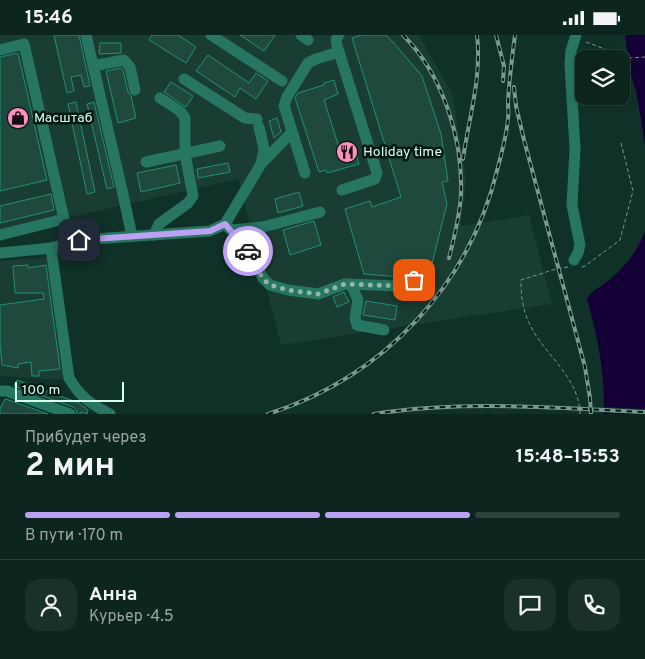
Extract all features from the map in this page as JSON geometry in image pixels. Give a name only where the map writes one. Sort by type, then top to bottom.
[{"type":"street","points":[[86,35],[132,236]]},
{"type":"street","points":[[211,35],[282,81]]},
{"type":"street","points":[[339,35],[336,42],[377,173],[372,181],[342,190]]},
{"type":"street","points":[[573,265],[580,245],[572,205],[575,149],[570,64],[571,51],[581,38]]},
{"type":"street","points":[[0,50],[24,44],[64,219],[0,235]]},
{"type":"street","points":[[305,173],[284,107],[287,97],[308,63],[339,52]]},
{"type":"street","points":[[93,66],[124,61],[130,67],[135,90]]},
{"type":"street","points":[[184,79],[245,118],[258,123],[264,149],[262,164]]},
{"type":"street","points":[[154,235],[159,224],[192,200],[193,191],[184,153],[185,117],[180,111],[160,98]]},
{"type":"street","points":[[228,227],[262,164],[293,136]]},
{"type":"street","points":[[146,162],[220,146]]},
{"type":"street","points":[[0,253],[51,248],[79,240],[210,231],[228,227],[263,227],[320,212]]},
{"type":"street","points":[[228,227],[245,246],[263,279],[270,285],[288,290],[318,294],[345,284],[399,286],[429,274]]},
{"type":"street","points":[[51,248],[70,378],[77,392],[94,406],[110,414]]},
{"type":"street","points":[[350,284],[358,300],[355,318],[356,325],[384,330]]},
{"type":"street","points":[[0,391],[7,391],[70,414]]},
{"type":"path","points":[[581,38],[629,58],[645,57]]},
{"type":"path","points":[[580,414],[580,405],[575,389],[527,320],[521,299],[521,280],[559,268],[573,265],[585,266],[620,240],[633,191],[621,143]]},
{"type":"shaded area","points":[[0,35],[419,35],[452,93],[466,178],[461,226],[529,215],[552,304],[281,345],[238,179],[80,215],[0,230]]},
{"type":"shaded area","points":[[625,35],[645,35],[645,145],[636,90],[630,73],[630,50],[627,50]]},
{"type":"shaded area","points":[[645,231],[645,414],[604,414],[600,356],[587,299],[591,293],[620,271],[639,245]]},
{"type":"shaded area","points":[[51,257],[66,380],[0,376],[0,261]]},
{"type":"pier","points":[[602,407],[645,409],[645,414],[602,412]]},
{"type":"building","points":[[54,35],[79,35],[90,86],[84,87],[81,75],[71,77],[74,91],[67,93]]},
{"type":"building","points":[[152,35],[178,35],[196,47],[186,63],[149,40]]},
{"type":"building","points":[[240,35],[275,35],[264,51]]},
{"type":"building","points":[[362,35],[386,35],[422,76],[441,134],[448,181],[442,182],[447,204],[431,267],[426,267],[402,277],[364,274],[345,209],[370,201],[372,207],[401,197],[352,38]]},
{"type":"building","points":[[100,43],[121,43],[121,53],[99,54]]},
{"type":"building","name":"Масштаб","points":[[18,53],[47,180],[0,191],[0,57]]},
{"type":"building","points":[[208,55],[249,83],[256,73],[268,81],[256,99],[240,88],[235,97],[196,71]]},
{"type":"building","points":[[121,68],[131,96],[136,118],[118,123],[106,71]]},
{"type":"building","points":[[334,80],[338,94],[324,100],[341,154],[355,151],[359,164],[327,173],[326,170],[319,172],[295,98],[298,93]]},
{"type":"building","points":[[171,82],[193,96],[186,107],[164,92]]},
{"type":"building","points":[[76,102],[95,192],[87,194],[68,104]]},
{"type":"building","points":[[94,102],[114,187],[107,189],[87,104]]},
{"type":"building","points":[[277,118],[281,132],[274,138],[269,121]]},
{"type":"building","points":[[228,163],[230,172],[198,178],[197,169]]},
{"type":"building","points":[[176,165],[180,183],[141,192],[137,173]]},
{"type":"building","points":[[299,192],[303,206],[278,213],[275,199]]},
{"type":"building","points":[[51,194],[54,210],[0,223],[0,206]]},
{"type":"building","points":[[314,221],[321,245],[290,255],[283,230]]},
{"type":"building","points":[[28,265],[28,268],[46,265],[60,369],[39,371],[39,376],[32,376],[31,362],[18,364],[18,368],[2,365],[0,305],[44,299],[43,293],[15,293],[13,266]]},
{"type":"building","points":[[344,292],[349,302],[337,307],[333,297]]},
{"type":"building","points":[[366,301],[397,306],[395,320],[363,315]]},
{"type":"building","points":[[17,380],[79,403],[88,410],[87,414],[81,412],[81,414],[77,414],[73,407],[14,386]]},
{"type":"building","points":[[5,399],[48,414],[0,414],[0,408]]},
{"type":"railway","points":[[403,35],[429,69],[448,109],[454,130],[461,173],[461,194],[449,258]]},
{"type":"railway","points":[[463,159],[478,66],[477,35]]},
{"type":"railway","points":[[496,35],[504,66],[503,81]]},
{"type":"railway","points":[[268,414],[310,398],[349,376],[384,351],[416,321],[444,287],[467,250],[485,210],[498,167],[507,124],[515,35]]},
{"type":"railway","points":[[514,87],[516,106],[524,140],[585,367],[591,414]]},
{"type":"railway","points":[[374,414],[442,407],[476,406],[645,412]]},
{"type":"way so far","points":[[248,251],[263,279],[270,285],[288,290],[318,294],[345,284],[399,286],[414,280]]},
{"type":"place","name":"Масштаб","points":[[18,118]]},
{"type":"place","name":"Holiday time","points":[[347,152]]},
{"type":"route","points":[[79,240],[210,231],[225,224],[248,251]]}]
